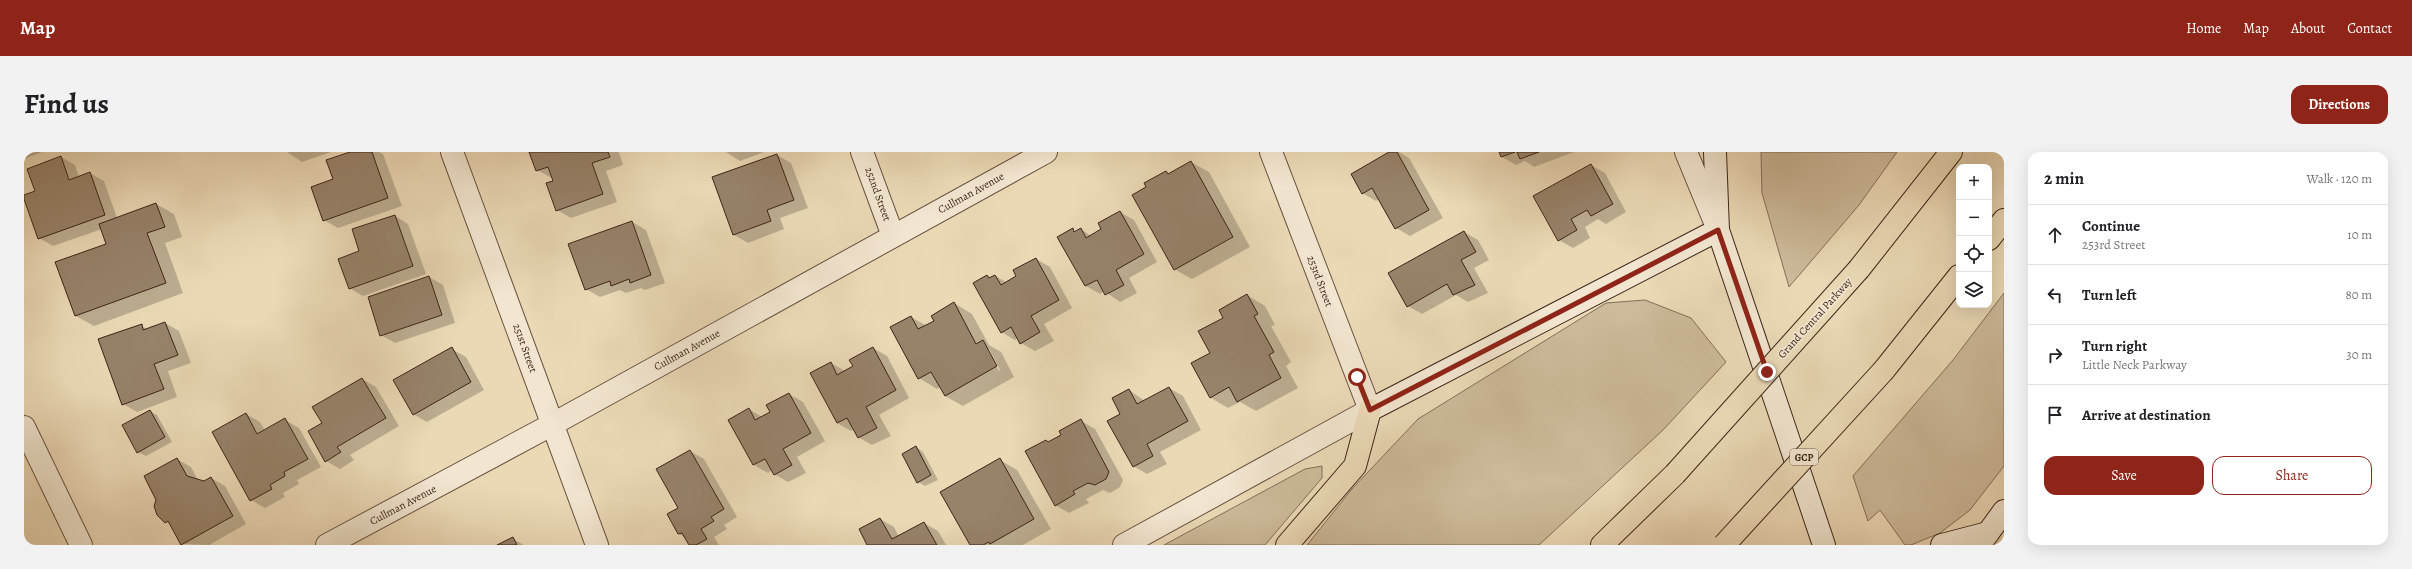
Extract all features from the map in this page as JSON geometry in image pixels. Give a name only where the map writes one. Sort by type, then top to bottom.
[{"type":"highway","name":"Grand Central Parkway","points":[[1602,545],[1675,474],[1859,269],[1951,152]]},
{"type":"highway","points":[[1991,236],[2004,220]]},
{"type":"highway","name":"GCP","points":[[1724,545],[1884,370],[1956,280]]},
{"type":"highway","points":[[1287,545],[1355,466],[1370,410]]},
{"type":"street","name":"251st Street","points":[[452,152],[554,424],[597,545]]},
{"type":"street","name":"252nd Street","points":[[862,152],[893,236]]},
{"type":"street","name":"Cullman Avenue","points":[[327,545],[554,424],[1046,152]]},
{"type":"street","name":"253rd Street","points":[[1271,152],[1370,410]]},
{"type":"street","points":[[1686,152],[1718,230],[1824,545]]},
{"type":"street","points":[[1715,152],[1718,230]]},
{"type":"street","points":[[1124,545],[1370,410],[1718,230]]},
{"type":"street","points":[[24,427],[81,545]]},
{"type":"street","points":[[1942,545],[1983,539],[2004,510]]},
{"type":"shaded area","points":[[1761,152],[1897,152],[1859,205],[1789,287],[1762,193]]},
{"type":"shaded area","points":[[2004,293],[2004,466],[1970,510],[1940,533],[1911,545],[1905,545],[1880,510],[1868,521],[1853,476],[1953,360]]},
{"type":"shaded area","points":[[1645,300],[1691,318],[1726,362],[1663,430],[1539,545],[1307,545],[1352,489],[1418,419],[1606,303]]},
{"type":"shaded area","points":[[1322,466],[1322,478],[1265,545],[1164,545],[1305,469]]},
{"type":"building","points":[[350,152],[372,152],[388,198],[323,221],[311,187],[333,179],[326,160]]},
{"type":"building","points":[[529,152],[608,152],[610,157],[592,163],[603,194],[556,211],[546,183],[553,181],[548,167],[536,171]]},
{"type":"building","points":[[1389,152],[1397,152],[1429,210],[1395,229],[1372,188],[1362,194],[1351,174]]},
{"type":"building","points":[[1499,152],[1515,152],[1501,157]]},
{"type":"building","points":[[1517,152],[1539,152],[1520,159]]},
{"type":"building","points":[[777,154],[794,200],[767,210],[771,221],[733,235],[712,177]]},
{"type":"building","points":[[61,156],[69,180],[90,172],[105,215],[38,239],[24,199],[24,195],[35,191],[27,169]]},
{"type":"building","points":[[1191,161],[1233,237],[1174,270],[1132,195],[1146,187],[1144,183],[1166,171],[1168,174]]},
{"type":"building","points":[[1591,164],[1613,204],[1591,216],[1587,210],[1571,219],[1577,230],[1558,241],[1533,196]]},
{"type":"building","points":[[156,203],[165,227],[147,233],[166,283],[75,316],[55,262],[106,244],[99,224]]},
{"type":"building","points":[[1120,211],[1144,254],[1116,270],[1124,285],[1105,295],[1097,280],[1085,286],[1057,237],[1073,228],[1074,232],[1081,228],[1086,238],[1101,229],[1098,223]]},
{"type":"building","points":[[395,215],[413,266],[349,289],[338,259],[359,251],[352,229]]},
{"type":"building","points":[[632,221],[651,275],[630,283],[629,279],[611,286],[610,281],[585,290],[568,244]]},
{"type":"building","points":[[1464,231],[1476,252],[1461,260],[1475,285],[1453,295],[1447,284],[1407,307],[1388,273]]},
{"type":"building","points":[[1036,258],[1059,300],[1031,316],[1040,332],[1020,344],[1011,327],[1001,333],[973,283],[987,275],[989,278],[995,275],[1001,285],[1016,276],[1013,270]]},
{"type":"building","points":[[429,276],[442,315],[380,336],[368,297]]},
{"type":"building","points":[[1247,294],[1258,314],[1254,316],[1274,352],[1269,355],[1281,378],[1237,402],[1229,387],[1210,398],[1191,363],[1210,353],[1198,331],[1223,318],[1219,310]]},
{"type":"building","points":[[954,302],[976,344],[983,340],[997,366],[945,396],[931,372],[918,379],[890,327],[911,316],[918,329],[934,321],[931,316]]},
{"type":"building","points":[[165,322],[178,355],[154,364],[164,389],[122,405],[98,339],[142,324],[143,330]]},
{"type":"building","points":[[452,347],[471,382],[413,415],[393,380]]},
{"type":"building","points":[[873,347],[896,390],[866,407],[877,428],[858,438],[847,418],[837,423],[810,373],[831,362],[837,375],[853,366],[849,360]]},
{"type":"building","points":[[362,378],[386,418],[337,447],[341,452],[325,462],[308,431],[322,423],[312,407]]},
{"type":"building","points":[[1169,387],[1188,421],[1147,444],[1153,456],[1133,467],[1107,421],[1120,414],[1112,398],[1129,389],[1137,404]]},
{"type":"building","points":[[789,393],[811,433],[783,449],[792,465],[774,475],[765,459],[753,465],[728,420],[749,408],[755,420],[770,412],[766,405]]},
{"type":"building","points":[[150,410],[165,437],[137,453],[122,425]]},
{"type":"building","points":[[246,413],[257,434],[285,418],[308,459],[284,472],[285,476],[270,485],[272,489],[250,501],[212,432]]},
{"type":"building","points":[[1081,419],[1109,472],[1106,479],[1095,485],[1088,483],[1073,491],[1075,494],[1055,506],[1025,451],[1046,440],[1048,442],[1061,435],[1059,431]]},
{"type":"building","points":[[916,446],[931,475],[917,483],[902,454]]},
{"type":"building","points":[[690,450],[724,509],[711,517],[714,521],[701,529],[707,539],[696,545],[689,545],[682,533],[678,534],[667,514],[678,508],[656,469]]},
{"type":"building","points":[[177,458],[187,476],[204,481],[211,477],[233,516],[181,545],[168,521],[165,523],[157,515],[154,506],[156,500],[144,476]]},
{"type":"building","points":[[1000,458],[1034,519],[990,544],[989,542],[983,545],[970,545],[940,492]]},
{"type":"building","points":[[880,518],[892,539],[924,522],[937,545],[867,545],[859,529]]},
{"type":"building","points":[[513,537],[517,545],[497,545]]},
{"type":"route","points":[[1357,377],[1370,410],[1718,230],[1767,372]]}]
